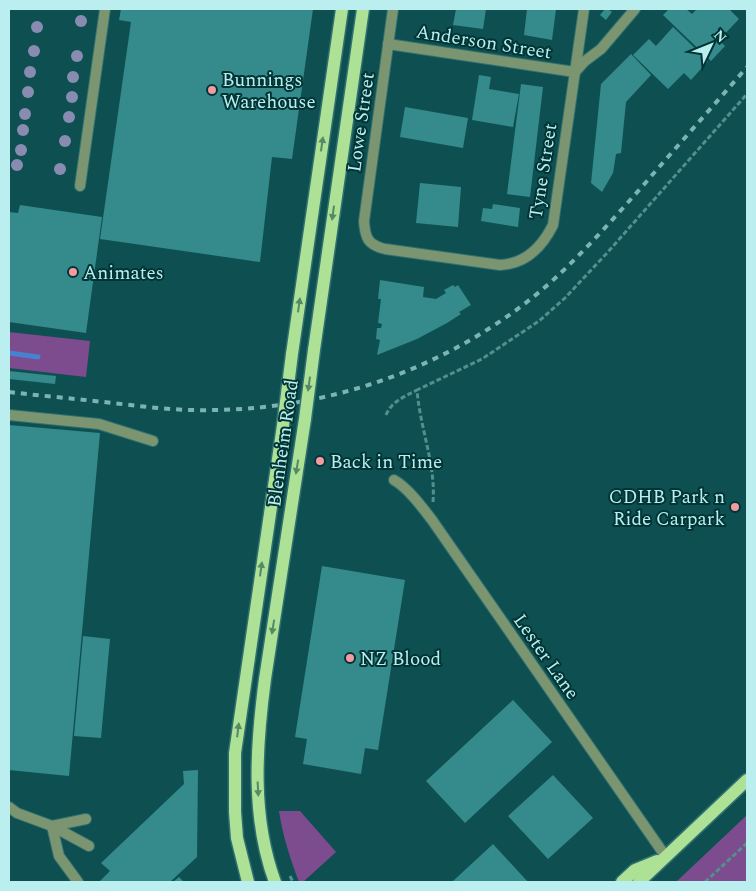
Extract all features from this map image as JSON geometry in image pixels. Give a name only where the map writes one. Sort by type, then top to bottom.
[{"type":"main road","name":"Blenheim Road","points":[[248,882],[237,838],[235,753],[342,9]]},
{"type":"main road","name":"Blenheim Road","points":[[275,882],[269,866],[259,813],[257,775],[259,722],[305,418],[363,9]]},
{"type":"main road","points":[[639,882],[747,780]]},
{"type":"main road","points":[[622,882],[635,870],[666,857]]},
{"type":"street","points":[[80,186],[105,9]]},
{"type":"street","name":"Lowe Street","points":[[368,240],[364,221],[393,9]]},
{"type":"street","name":"Tyne Street","points":[[368,240],[370,243],[385,250],[509,264],[527,257],[544,240],[553,225],[584,9]]},
{"type":"street","points":[[575,72],[585,60],[601,49],[635,9]]},
{"type":"street","name":"Anderson Street","points":[[388,44],[575,72]]},
{"type":"street","points":[[9,415],[100,424],[153,441]]},
{"type":"street","name":"Lester Lane","points":[[394,480],[399,483],[432,520],[666,857]]},
{"type":"street","points":[[9,807],[17,813],[52,826],[89,846]]},
{"type":"street","points":[[52,826],[86,819]]},
{"type":"street","points":[[52,826],[59,856],[78,882]]},
{"type":"path","points":[[386,416],[392,405],[397,401],[482,358],[539,321],[565,298],[747,94]]},
{"type":"path","points":[[417,390],[420,420],[434,482],[432,520]]},
{"type":"path","points":[[705,882],[747,843]]},
{"type":"path","points":[[286,869],[293,882]]},
{"type":"shaded area","points":[[9,332],[90,341],[86,377],[9,368]]},
{"type":"shaded area","points":[[279,811],[300,811],[336,852],[303,882],[299,882],[285,839]]},
{"type":"shaded area","points":[[747,815],[747,882],[676,882]]},
{"type":"building","name":"Bunnings Warehouse","points":[[121,9],[313,9],[292,159],[272,157],[260,262],[100,239],[131,22],[119,20]]},
{"type":"building","points":[[456,9],[486,9],[483,29],[453,25]]},
{"type":"building","points":[[527,9],[556,9],[552,40],[524,35]]},
{"type":"building","points":[[605,9],[612,12],[606,20],[600,15]]},
{"type":"building","points":[[669,9],[686,9],[692,14],[697,9],[729,9],[739,19],[719,40],[725,46],[711,61],[663,15]]},
{"type":"building","points":[[673,27],[708,61],[691,80],[684,73],[668,89],[633,55],[649,39],[656,46]]},
{"type":"building","points":[[631,54],[651,75],[626,102],[621,153],[616,154],[613,173],[602,192],[591,183],[601,84]]},
{"type":"building","points":[[479,75],[491,77],[489,89],[519,94],[513,127],[472,120]]},
{"type":"building","points":[[521,84],[543,87],[530,197],[507,194]]},
{"type":"building","points":[[405,107],[468,118],[463,148],[400,137]]},
{"type":"building","points":[[420,183],[461,187],[458,227],[416,223]]},
{"type":"building","points":[[493,204],[520,208],[518,227],[481,221],[483,208],[492,209]]},
{"type":"building","points":[[20,205],[102,217],[86,333],[9,322],[9,212],[18,213]]},
{"type":"building","points":[[380,280],[424,287],[423,297],[436,299],[446,293],[444,290],[453,285],[455,287],[458,285],[471,305],[459,312],[461,314],[447,323],[417,339],[377,355],[380,340],[376,339],[377,328],[381,328],[382,324],[378,323],[381,299],[378,299]]},
{"type":"building","points":[[9,371],[56,376],[55,384],[9,379]]},
{"type":"building","points":[[9,425],[100,433],[69,776],[9,770]]},
{"type":"building","name":"NZ Blood","points":[[322,566],[405,580],[378,750],[365,748],[361,774],[303,764],[307,739],[295,737]]},
{"type":"building","points":[[83,636],[110,639],[101,738],[74,736]]},
{"type":"building","points":[[513,700],[552,742],[465,823],[426,781]]},
{"type":"building","points":[[198,770],[197,857],[170,882],[99,882],[110,871],[101,863],[184,784],[183,771]]},
{"type":"building","points":[[553,775],[593,818],[548,859],[508,816]]},
{"type":"building","points":[[493,844],[528,882],[452,882]]},
{"type":"building","points":[[179,877],[184,882],[173,882]]},
{"type":"waterway","points":[[9,353],[38,357]]},
{"type":"railway","points":[[9,392],[175,409],[258,408],[304,401],[349,391],[393,376],[436,358],[476,336],[515,311],[551,282],[612,220],[747,67]]},
{"type":"place","name":"Bunnings Warehouse","points":[[212,90]]},
{"type":"place","name":"Animates","points":[[73,272]]},
{"type":"place","name":"Back in Time","points":[[320,461]]},
{"type":"place","name":"CDHB Park n Ride Carpark","points":[[735,507]]},
{"type":"place","name":"NZ Blood","points":[[350,658]]}]
